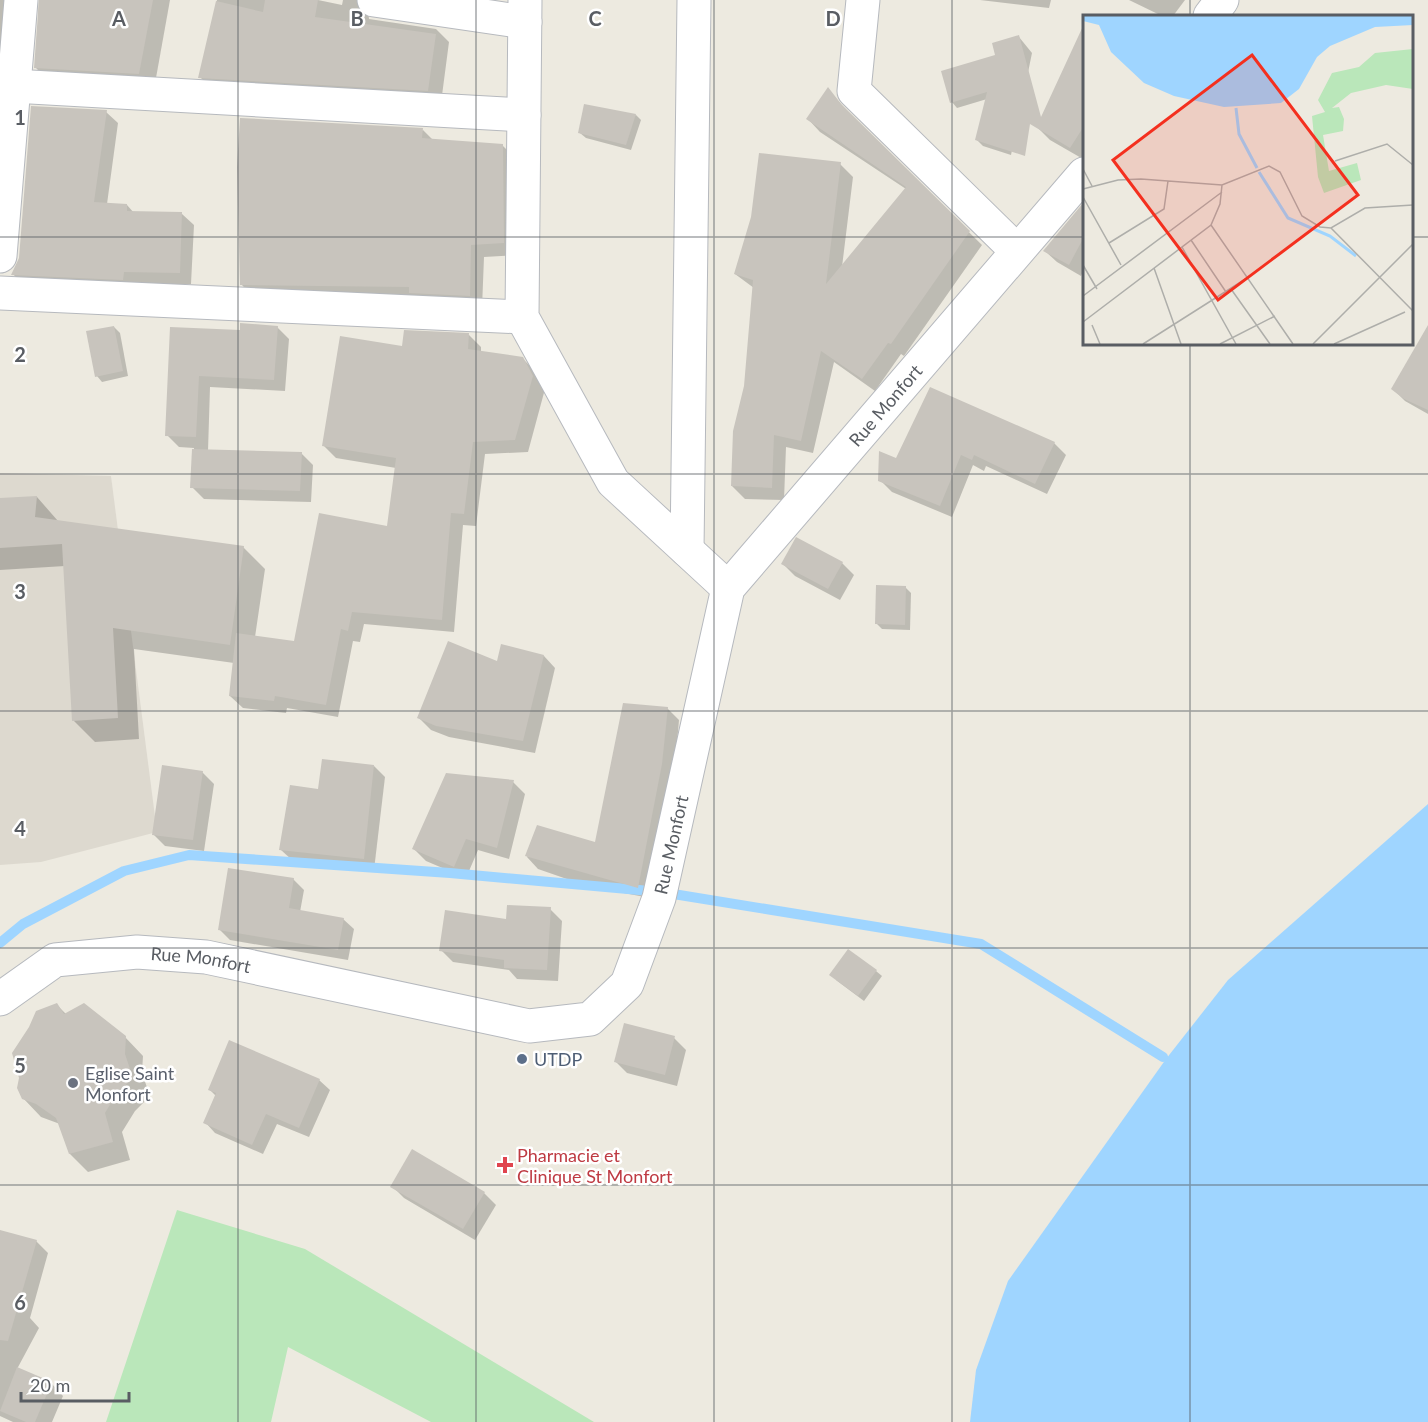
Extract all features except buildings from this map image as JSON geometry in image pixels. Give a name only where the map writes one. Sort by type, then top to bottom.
[{"type":"street","points":[[0,256],[5,132],[14,86],[21,0]]},
{"type":"street","points":[[374,0],[525,11],[522,317],[613,482],[728,588]]},
{"type":"street","points":[[687,550],[694,0]]},
{"type":"street","points":[[863,0],[854,91],[1017,251]]},
{"type":"street","points":[[1211,15],[1222,0]]},
{"type":"street","points":[[14,86],[524,115]]},
{"type":"street","name":"Rue Monfort","points":[[0,999],[55,960],[137,952],[206,957],[529,1026],[590,1020],[627,984],[659,898],[728,588],[1083,175]]},
{"type":"street","points":[[0,293],[522,317]]},
{"type":"shaded area","points":[[0,473],[111,476],[157,832],[41,862],[0,865]]},
{"type":"green space","points":[[177,1210],[305,1249],[594,1422],[431,1422],[288,1347],[271,1422],[106,1422]]},
{"type":"water","points":[[1428,804],[1428,1422],[970,1422],[976,1370],[1008,1281],[1166,1059],[1228,980]]},
{"type":"waterway","points":[[0,943],[23,924],[124,871],[189,855],[450,873],[661,892],[981,944],[1163,1057]]},
{"type":"place","name":"UTDP","points":[[522,1059]]},
{"type":"place","name":"Eglise Saint Monfort","points":[[73,1083]]},
{"type":"place","name":"Pharmacie et Clinique St Monfort","points":[[505,1165]]}]
